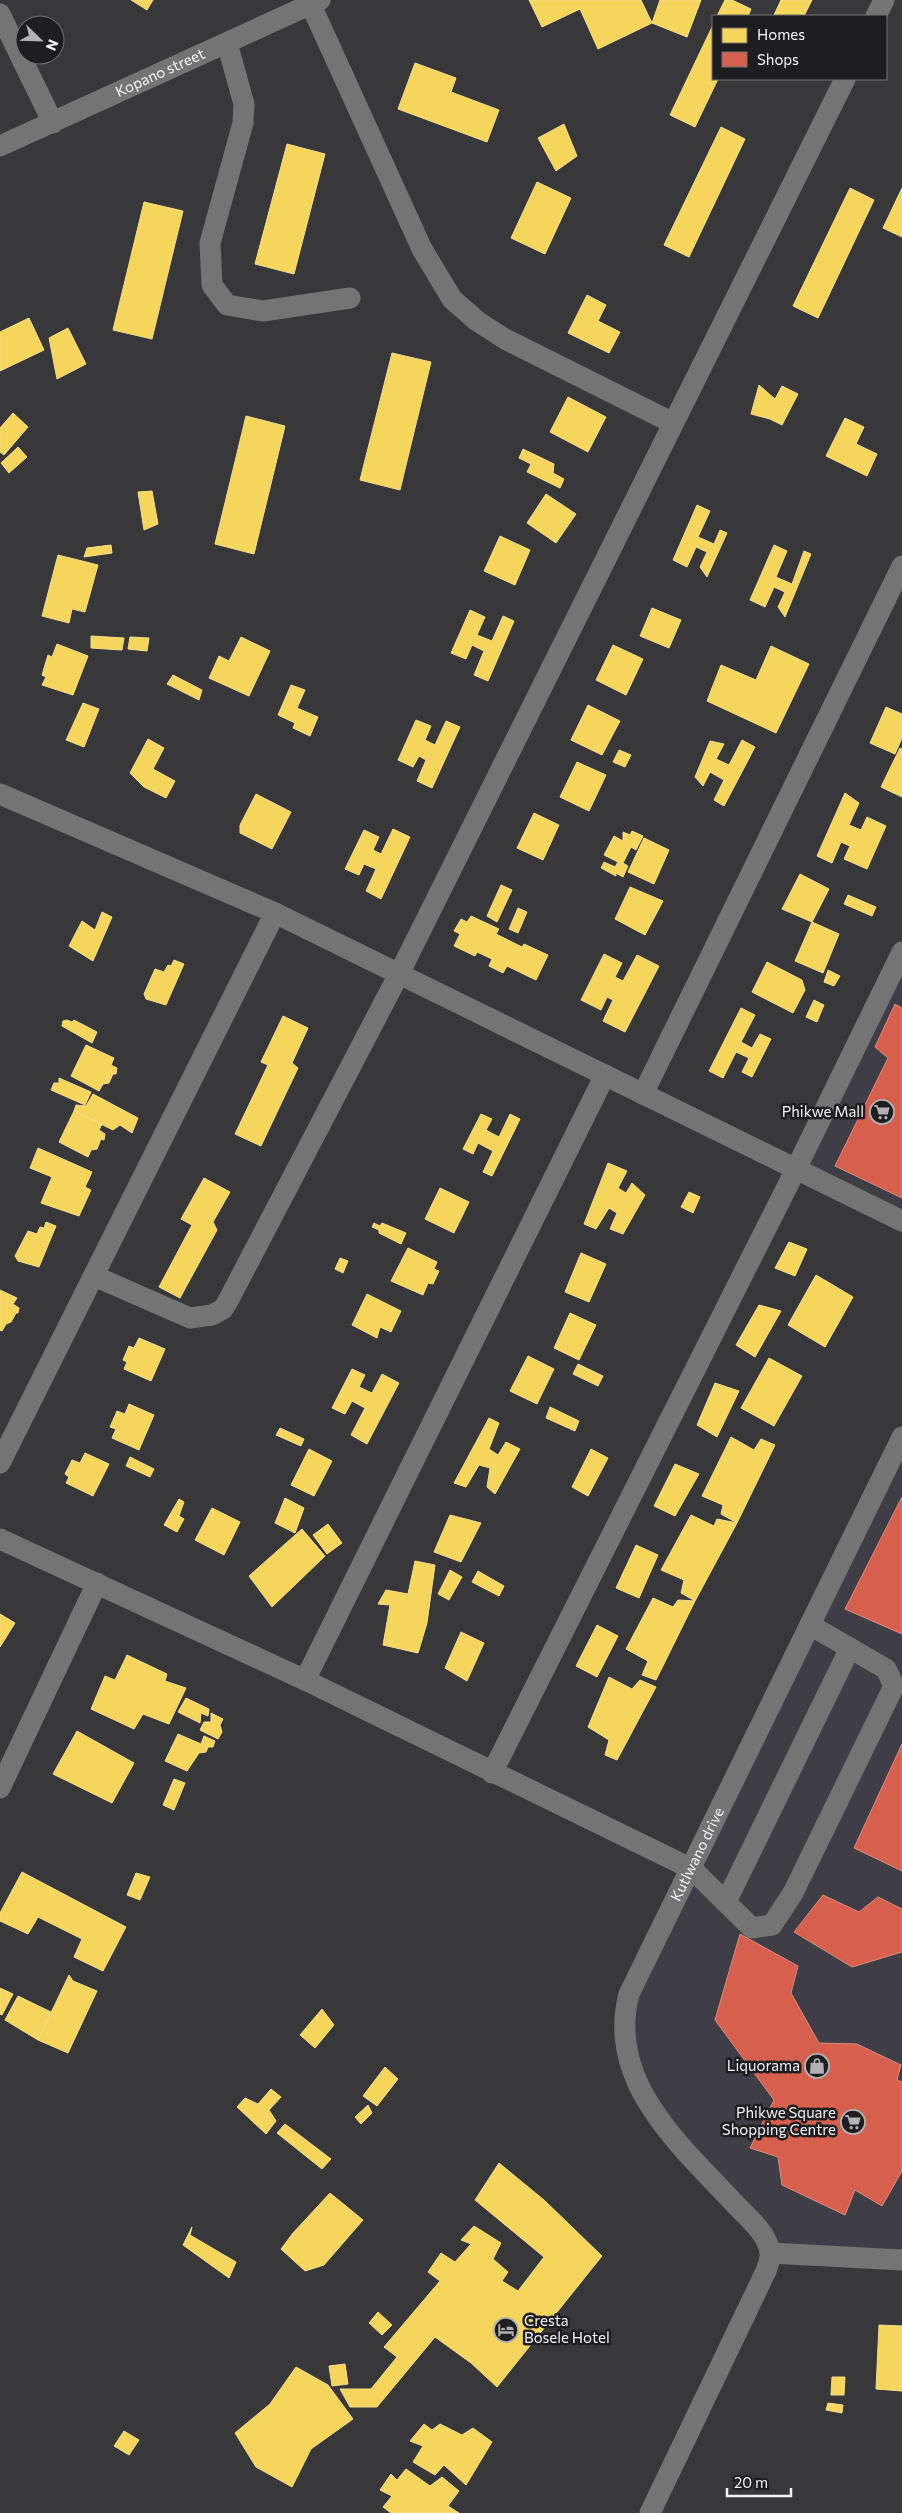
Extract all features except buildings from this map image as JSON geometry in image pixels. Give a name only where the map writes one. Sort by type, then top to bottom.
[{"type":"street","points":[[876,15],[884,0]]},
{"type":"street","points":[[316,2],[422,249],[452,299],[477,321],[505,339],[673,423]]},
{"type":"street","name":"Kopano street","points":[[0,146],[316,2]]},
{"type":"street","points":[[0,14],[53,123]]},
{"type":"street","points":[[227,43],[244,104],[243,123],[210,244],[212,285],[227,305],[263,311],[350,298]]},
{"type":"street","points":[[94,1276],[190,1318],[204,1317],[223,1309],[398,974],[844,80]]},
{"type":"street","points":[[643,1094],[902,566]]},
{"type":"street","points":[[0,794],[275,913],[902,1221]]},
{"type":"street","points":[[0,1463],[275,913]]},
{"type":"street","points":[[492,1772],[796,1169],[902,952]]},
{"type":"street","points":[[305,1680],[605,1075]]},
{"type":"street","name":"Kutlwano drive","points":[[770,2253],[759,2229],[690,2156],[655,2114],[629,2066],[625,2051],[623,2019],[629,1994],[692,1869],[902,1437]]},
{"type":"street","points":[[0,1538],[305,1680],[692,1869],[752,1928],[772,1925],[793,1893],[894,1686],[886,1669],[810,1625]]},
{"type":"street","points":[[0,1788],[97,1583]]},
{"type":"street","points":[[726,1902],[850,1648]]},
{"type":"street","points":[[650,2513],[766,2271],[770,2253],[902,2260]]},
{"type":"shaded area","points":[[902,952],[902,1221],[796,1169]]},
{"type":"shaded area","points":[[902,1437],[902,2260],[770,2261],[655,2114],[623,2035],[689,1870]]},
{"type":"place","name":"Phikwe Mall","points":[[882,1112]]},
{"type":"place","name":"Liquorama","points":[[817,2066]]},
{"type":"place","name":"Phikwe Square Shopping Centre","points":[[853,2122]]},
{"type":"place","name":"Cresta Bosele Hotel","points":[[506,2330]]}]
